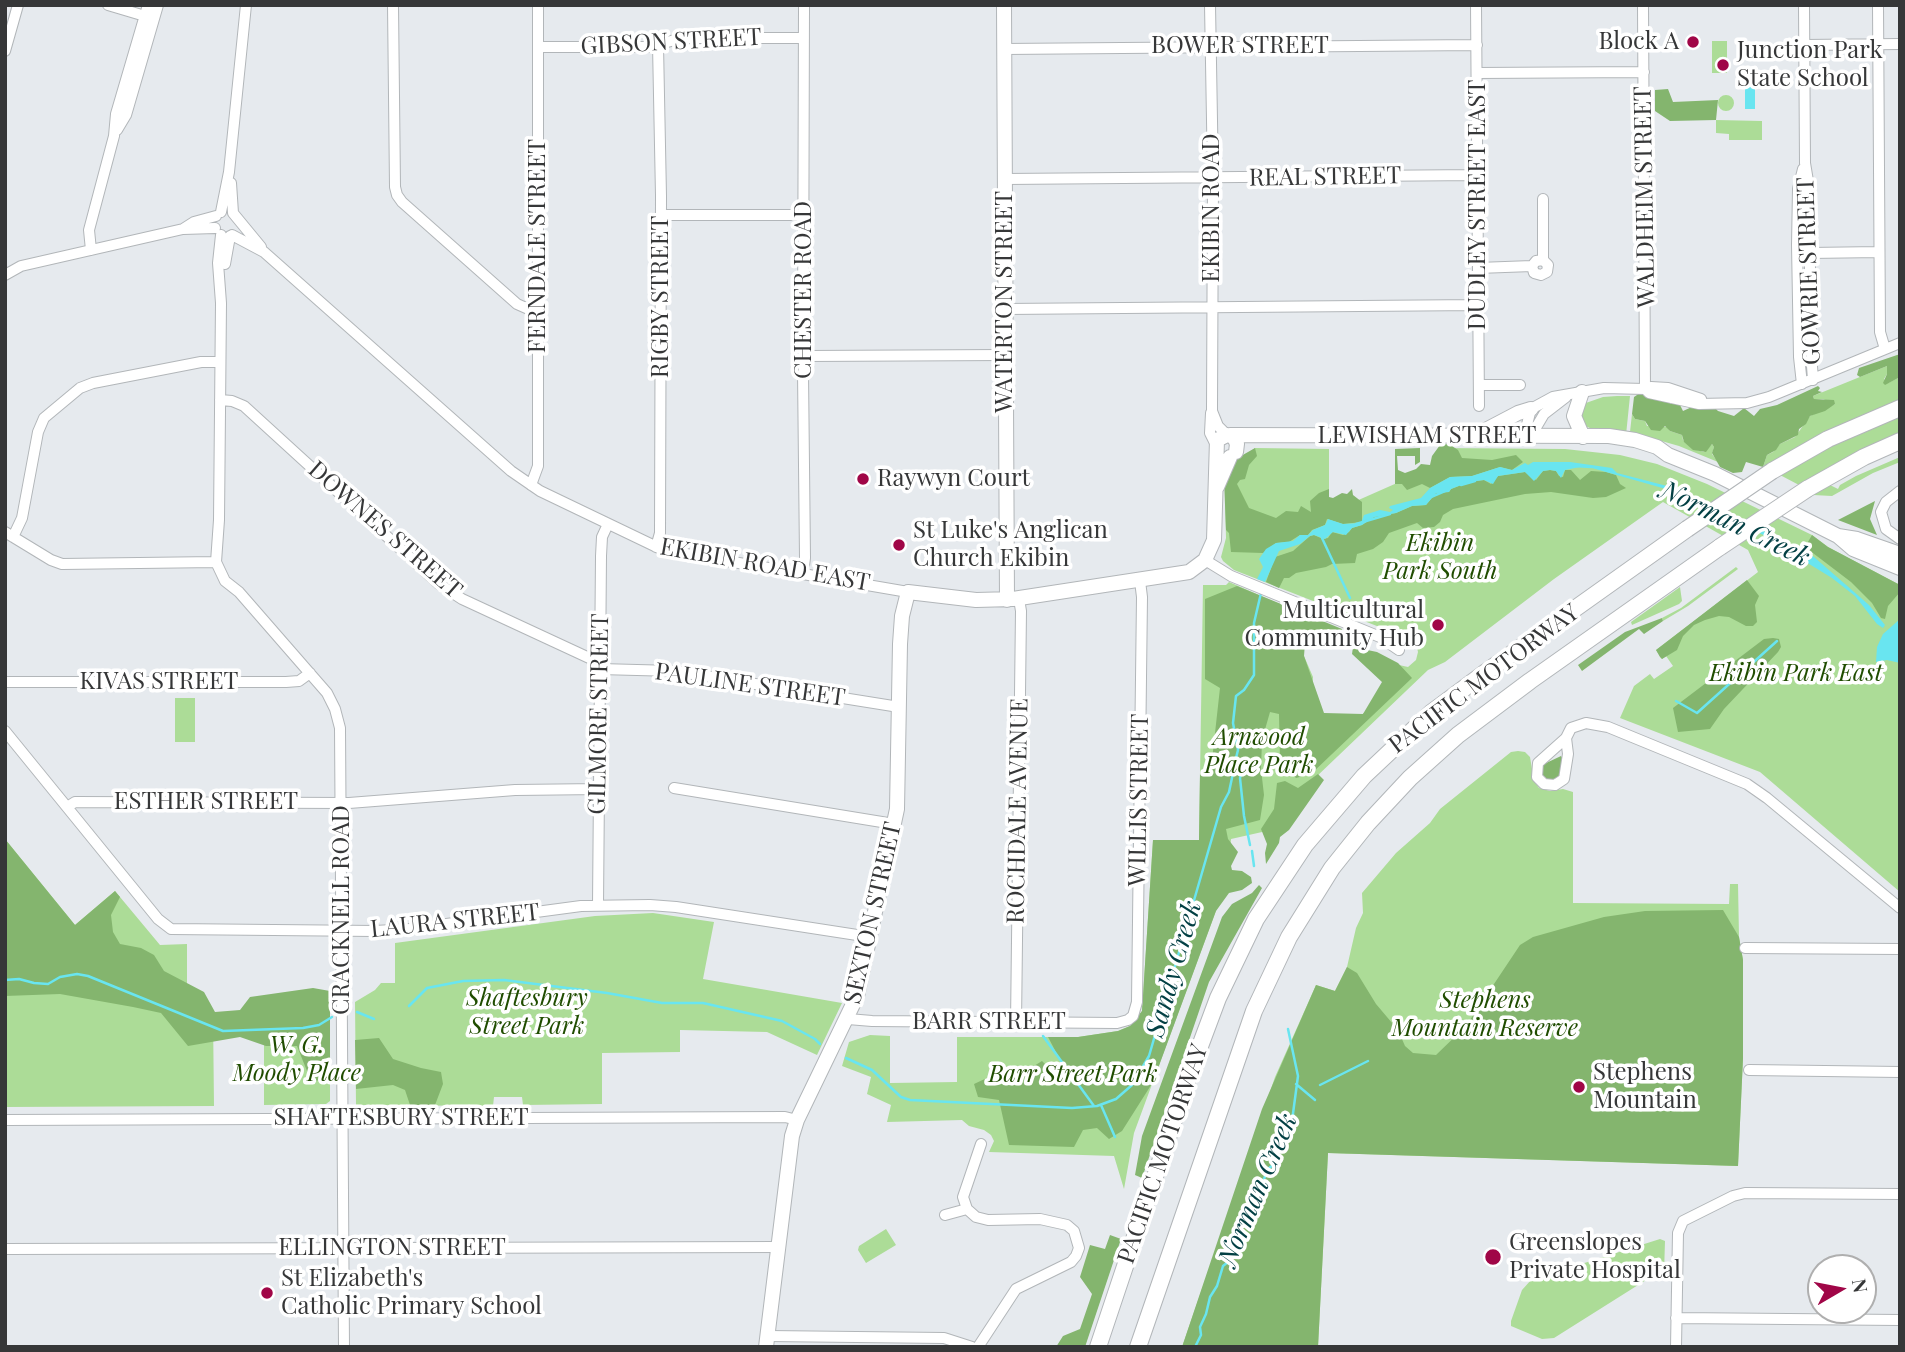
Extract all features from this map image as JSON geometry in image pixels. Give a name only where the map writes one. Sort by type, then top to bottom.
[{"type":"highway","name":"PACIFIC MOTORWAY","points":[[1098,1347],[1187,1081],[1218,998],[1256,919],[1298,855],[1349,791],[1431,713],[1687,529],[1772,471],[1828,439],[1900,408]]},
{"type":"highway","name":"PACIFIC MOTORWAY","points":[[1138,1347],[1254,1011],[1289,937],[1332,868],[1368,823],[1402,786],[1458,735],[1530,681],[1807,489],[1864,457],[1900,441]]},
{"type":"main road","name":"WATERTON STREET","points":[[1004,5],[1005,309],[1013,599]]},
{"type":"main road","points":[[1582,392],[1574,416],[1583,437]]},
{"type":"main road","points":[[1477,435],[1531,410]]},
{"type":"main road","name":"LEWISHAM STREET","points":[[1226,445],[1248,444],[1271,436],[1609,436],[1657,447],[1668,455],[1715,474],[1838,536]]},
{"type":"main road","points":[[1205,560],[1214,540],[1215,491],[1226,445]]},
{"type":"main road","points":[[1838,536],[1857,539],[1900,554]]},
{"type":"main road","points":[[1838,536],[1853,549],[1900,568]]},
{"type":"main road","name":"EKIBIN ROAD EAST","points":[[908,592],[976,600],[1013,599],[1185,573],[1205,560]]},
{"type":"main road","name":"SEXTON STREET","points":[[767,1341],[792,1136],[797,1120],[857,996],[898,803],[901,625],[908,592]]},
{"type":"street","points":[[5,51],[18,5]]},
{"type":"street","points":[[91,250],[89,230],[114,136],[116,114],[147,10],[108,5]]},
{"type":"street","points":[[114,136],[126,115],[158,5]]},
{"type":"street","points":[[219,214],[229,172],[246,5]]},
{"type":"street","points":[[393,5],[397,195],[517,304],[538,310]]},
{"type":"street","name":"FERNDALE STREET","points":[[531,485],[538,469],[538,5]]},
{"type":"street","name":"CHESTER ROAD","points":[[803,574],[803,373],[807,356],[803,341],[804,5]]},
{"type":"street","name":"EKIBIN ROAD","points":[[1210,5],[1213,178],[1212,411],[1209,430],[1226,445]]},
{"type":"street","name":"DUDLEY STREET EAST","points":[[1476,5],[1479,406]]},
{"type":"street","name":"WALDHEIM STREET","points":[[1643,5],[1645,389]]},
{"type":"street","name":"GOWRIE STREET","points":[[1804,5],[1805,163],[1809,187],[1810,253],[1811,352],[1808,382]]},
{"type":"street","points":[[1878,5],[1880,331],[1885,349]]},
{"type":"street","name":"GIBSON STREET","points":[[538,47],[659,45],[682,38],[804,38]]},
{"type":"street","points":[[1805,45],[1900,44]]},
{"type":"street","name":"RIGBY STREET","points":[[656,547],[660,533],[659,45]]},
{"type":"street","name":"BOWER STREET","points":[[1004,49],[1477,45]]},
{"type":"street","points":[[1477,74],[1644,72]]},
{"type":"street","name":"GOWRIE STREET","points":[[1805,163],[1798,190],[1799,357],[1808,382]]},
{"type":"street","points":[[183,229],[224,234],[238,230],[229,172]]},
{"type":"street","name":"REAL STREET","points":[[1005,179],[1477,175]]},
{"type":"street","points":[[1478,268],[1538,263],[1543,199]]},
{"type":"street","points":[[5,275],[21,266],[183,229],[194,222],[219,214],[236,217]]},
{"type":"street","name":"CRACKNELL ROAD","points":[[219,214],[224,234],[225,290],[221,303],[219,520],[216,562],[225,581],[239,592],[330,698],[339,720],[343,932],[344,1347]]},
{"type":"street","points":[[661,215],[804,215]]},
{"type":"street","name":"EKIBIN ROAD EAST","points":[[236,217],[260,244],[264,253]]},
{"type":"street","name":"EKIBIN ROAD EAST","points":[[224,234],[264,253],[511,471],[531,485],[656,547],[683,555],[908,592]]},
{"type":"street","points":[[1810,253],[1879,252]]},
{"type":"street","points":[[1005,309],[1478,305]]},
{"type":"street","points":[[1527,436],[1531,410],[1553,397],[1616,387],[1651,387],[1668,388],[1700,398],[1705,403],[1747,403],[1808,382],[1900,343]]},
{"type":"street","points":[[807,356],[1006,355]]},
{"type":"street","points":[[216,562],[62,564],[9,534],[22,518],[38,432],[44,418],[80,388],[93,383],[201,362],[220,362]]},
{"type":"street","points":[[1479,385],[1520,385]]},
{"type":"street","points":[[1527,436],[1544,414],[1566,397]]},
{"type":"street","name":"DOWNES STREET","points":[[220,400],[240,403],[439,584],[462,599],[600,666]]},
{"type":"street","points":[[1900,491],[1886,502],[1881,512],[1886,529],[1900,539]]},
{"type":"street","name":"CRACKNELL ROAD","points":[[219,520],[222,563],[239,592]]},
{"type":"street","name":"GILMORE STREET","points":[[598,905],[602,537],[608,524]]},
{"type":"street","points":[[1205,560],[1231,576],[1380,637],[1399,649]]},
{"type":"street","name":"WILLIS STREET","points":[[1130,1018],[1135,1012],[1137,1002],[1142,597],[1140,581]]},
{"type":"street","name":"ROCHDALE AVENUE","points":[[1013,599],[1021,611],[1016,1023]]},
{"type":"street","name":"PAULINE STREET","points":[[600,666],[674,671],[899,707]]},
{"type":"street","name":"KIVAS STREET","points":[[5,682],[286,682],[299,681],[310,673]]},
{"type":"street","points":[[1566,738],[1568,731],[1574,726],[1586,723],[1600,725],[1738,779],[1767,798],[1900,908]]},
{"type":"street","name":"LAURA STREET","points":[[5,731],[168,928],[343,932],[409,929],[598,905],[676,907],[870,937]]},
{"type":"street","name":"ESTHER STREET","points":[[67,807],[74,802],[341,803],[537,789],[599,789]]},
{"type":"street","points":[[674,789],[894,824]]},
{"type":"street","points":[[1745,948],[1900,949]]},
{"type":"street","name":"BARR STREET","points":[[848,1019],[1117,1023],[1130,1018]]},
{"type":"street","points":[[1749,1070],[1900,1072]]},
{"type":"street","name":"SHAFTESBURY STREET","points":[[5,1120],[344,1117],[785,1117],[797,1120]]},
{"type":"street","points":[[978,1347],[1016,1289],[1073,1260],[1079,1248],[1074,1231],[1067,1225],[1055,1221],[988,1220],[976,1217],[967,1209],[963,1197],[981,1144]]},
{"type":"street","points":[[1676,1347],[1678,1230],[1685,1220],[1733,1196],[1745,1193],[1900,1194]]},
{"type":"street","points":[[944,1215],[967,1209]]},
{"type":"street","name":"ELLINGTON STREET","points":[[5,1249],[779,1247]]},
{"type":"street","points":[[1676,1318],[1900,1320]]},
{"type":"street","points":[[767,1341],[944,1338],[972,1347]]},
{"type":"green space","points":[[1712,41],[1727,41],[1727,73],[1712,73]]},
{"type":"green space","points":[[1668,89],[1673,102],[1718,100],[1716,120],[1670,121],[1655,111],[1655,90]]},
{"type":"green space","points":[[1723,95],[1729,95],[1734,103],[1732,109],[1723,111],[1718,106],[1718,100]]},
{"type":"green space","points":[[1716,120],[1762,121],[1762,140],[1729,140],[1729,134],[1716,133]]},
{"type":"green space","points":[[1900,354],[1900,377],[1885,385],[1883,383],[1887,366],[1860,377],[1857,375],[1859,368]]},
{"type":"green space","points":[[1887,366],[1884,379],[1888,383],[1900,377],[1900,400],[1836,427],[1763,467],[1767,455],[1780,444],[1795,437],[1810,416],[1835,404],[1814,399],[1813,396]]},
{"type":"green space","points":[[1818,386],[1818,391],[1822,392],[1813,396],[1814,399],[1834,400],[1835,404],[1810,416],[1806,424],[1799,429],[1798,435],[1780,444],[1767,455],[1763,467],[1746,462],[1742,472],[1733,473],[1720,467],[1712,453],[1712,444],[1706,452],[1693,450],[1684,442],[1682,435],[1665,426],[1660,431],[1651,430],[1645,421],[1635,419],[1632,414],[1634,397],[1640,393],[1664,399],[1671,404],[1679,403],[1683,411],[1694,406],[1715,408],[1734,416],[1744,408],[1754,416],[1760,409],[1777,405]]},
{"type":"green space","points":[[1630,396],[1626,435],[1592,429],[1581,424],[1580,407],[1583,404],[1603,397]]},
{"type":"green space","points":[[1632,414],[1635,419],[1645,421],[1647,426],[1667,427],[1670,431],[1682,435],[1683,440],[1697,450],[1704,452],[1712,444],[1712,454],[1718,462],[1679,446],[1630,432]]},
{"type":"green space","points":[[1900,416],[1900,432],[1844,459],[1799,485],[1780,475],[1835,444]]},
{"type":"green space","points":[[1449,444],[1458,450],[1462,458],[1492,460],[1516,455],[1523,462],[1512,470],[1500,467],[1472,476],[1450,477],[1430,488],[1422,484],[1407,490],[1402,484],[1395,484],[1395,449],[1420,448],[1420,462],[1415,465],[1415,456],[1397,456],[1398,470],[1405,473],[1421,464],[1430,465],[1432,456],[1440,445]]},
{"type":"green space","points":[[1255,448],[1329,449],[1329,501],[1354,502],[1440,464],[1440,448],[1565,449],[1620,455],[1657,464],[1707,484],[1812,535],[1828,547],[1900,585],[1900,892],[1760,772],[1620,718],[1634,686],[1650,674],[1654,679],[1673,666],[1666,656],[1662,659],[1656,650],[1758,572],[1748,550],[1663,502],[1554,579],[1445,662],[1428,670],[1292,800],[1271,830],[1231,839],[1228,878],[1134,1133],[1124,1189],[1114,1156],[989,1152],[994,1141],[991,1135],[969,1126],[962,1120],[887,1122],[891,1105],[867,1094],[871,1077],[842,1066],[849,1042],[870,1035],[890,1036],[890,1083],[957,1082],[957,1037],[1078,1037],[1118,1031],[1137,1020],[1142,1011],[1153,840],[1199,840],[1203,585],[1226,585],[1229,582],[1305,615],[1304,656],[1313,677],[1310,725],[1350,726],[1392,686],[1399,665],[1408,667],[1416,660],[1416,643],[1410,639],[1234,570],[1223,561],[1221,557],[1226,538],[1225,498]]},
{"type":"green space","points":[[1255,448],[1257,456],[1249,465],[1245,479],[1237,484],[1249,508],[1276,518],[1286,511],[1298,512],[1301,506],[1311,512],[1310,501],[1319,493],[1329,489],[1329,497],[1333,498],[1342,493],[1347,494],[1352,489],[1353,495],[1362,502],[1362,522],[1343,524],[1327,519],[1325,525],[1312,530],[1308,535],[1300,535],[1289,542],[1276,543],[1263,553],[1231,552],[1229,533],[1226,530],[1224,479],[1234,460]]},
{"type":"green space","points":[[1900,457],[1900,462],[1873,473],[1832,496],[1813,495],[1830,485],[1838,489],[1856,476]]},
{"type":"green space","points":[[1550,470],[1563,477],[1565,470],[1571,470],[1580,480],[1591,471],[1606,472],[1616,475],[1620,484],[1626,488],[1606,497],[1593,498],[1551,492],[1525,494],[1453,509],[1443,515],[1434,527],[1423,528],[1417,523],[1389,533],[1383,542],[1373,549],[1357,554],[1355,563],[1332,564],[1296,573],[1284,578],[1279,588],[1266,582],[1275,557],[1293,551],[1310,536],[1323,539],[1328,538],[1332,532],[1343,535],[1374,517],[1396,513],[1412,506],[1426,505],[1436,493],[1449,492],[1469,482],[1484,480],[1491,484],[1498,476],[1525,472],[1536,480],[1543,471]]},
{"type":"green space","points":[[1875,501],[1870,519],[1877,535],[1838,520]]},
{"type":"green space","points":[[1812,535],[1828,547],[1900,585],[1900,592],[1888,606],[1885,619],[1881,618],[1872,603],[1851,582],[1805,547]]},
{"type":"green space","points":[[1736,567],[1738,569],[1663,621],[1662,618],[1681,608]]},
{"type":"green space","points":[[1747,580],[1759,596],[1755,605],[1757,622],[1753,626],[1746,626],[1729,617],[1719,616],[1705,620],[1694,625],[1683,636],[1677,650],[1662,659],[1660,657],[1656,650]]},
{"type":"green space","points":[[1237,586],[1342,629],[1340,641],[1326,637],[1324,646],[1305,641],[1304,656],[1324,713],[1363,714],[1382,682],[1352,654],[1353,647],[1377,652],[1398,663],[1412,678],[1311,774],[1296,778],[1280,761],[1279,714],[1270,712],[1262,740],[1264,795],[1260,820],[1226,829],[1228,839],[1238,852],[1231,866],[1232,870],[1242,871],[1251,877],[1252,883],[1242,890],[1229,893],[1216,911],[1153,1082],[1122,1131],[1109,1139],[1097,1128],[1083,1130],[1074,1147],[1009,1145],[999,1100],[978,1097],[974,1084],[989,1077],[1016,1077],[1042,1061],[1063,1082],[1068,1075],[1048,1037],[1078,1037],[1118,1031],[1130,1026],[1142,1011],[1153,840],[1199,840],[1200,772],[1211,769],[1220,688],[1205,679],[1205,599]]},
{"type":"green space","points":[[1680,587],[1682,601],[1679,604],[1632,625],[1631,622]]},
{"type":"green space","points":[[1662,618],[1663,621],[1644,634],[1639,629],[1582,671],[1578,665],[1625,632]]},
{"type":"green space","points":[[1764,639],[1779,639],[1781,647],[1778,652],[1724,709],[1710,729],[1678,732],[1673,708]]},
{"type":"green space","points":[[175,698],[195,698],[195,742],[175,742]]},
{"type":"green space","name":"Stephens Mountain Reserve","points":[[1511,752],[1525,752],[1530,757],[1534,781],[1539,788],[1573,792],[1573,903],[1729,904],[1730,884],[1738,884],[1739,937],[1743,960],[1743,1058],[1738,1166],[1328,1153],[1318,1347],[1182,1347],[1275,1077],[1316,985],[1335,991],[1347,967],[1356,928],[1363,913],[1362,893],[1396,853],[1430,823],[1440,809]]},
{"type":"green space","points":[[1561,756],[1564,761],[1560,776],[1551,782],[1541,774],[1541,768]]},
{"type":"green space","points":[[1318,774],[1324,780],[1289,830],[1280,837],[1266,864],[1267,844],[1261,829],[1274,809],[1277,783],[1285,781],[1298,788]]},
{"type":"green space","points":[[5,839],[75,925],[115,891],[160,945],[187,944],[187,1015],[213,1015],[214,1106],[5,1107]]},
{"type":"green space","points":[[5,839],[75,925],[115,891],[120,897],[111,915],[113,932],[120,944],[141,948],[154,955],[164,971],[204,992],[215,1012],[240,1010],[250,997],[313,988],[330,991],[330,1072],[324,1080],[311,1081],[297,1046],[266,1046],[240,1037],[188,1046],[161,1013],[60,994],[5,996]]},
{"type":"green space","points":[[1259,885],[1262,888],[1209,982],[1142,1178],[1135,1175],[1142,1136],[1222,917],[1232,904],[1252,893]]},
{"type":"green space","name":"Stephens Mountain Reserve","points":[[1723,910],[1739,937],[1743,960],[1743,1058],[1738,1166],[1328,1153],[1318,1347],[1182,1347],[1262,1109],[1316,985],[1335,991],[1347,967],[1357,973],[1376,1004],[1398,1030],[1405,1046],[1413,1053],[1436,1055],[1466,1026],[1520,945],[1533,937],[1604,917],[1645,911]]},
{"type":"green space","name":"Shaftesbury Street Park","points":[[653,913],[714,922],[703,979],[842,1003],[817,1055],[767,1032],[680,1030],[680,1052],[602,1053],[602,1104],[523,1105],[522,1097],[494,1097],[493,1106],[356,1105],[355,1002],[375,990],[381,983],[395,983],[395,943],[595,916]]},
{"type":"green space","name":"W. G. Moody Place","points":[[330,1013],[330,1101],[326,1104],[264,1105],[264,1014]]},
{"type":"green space","points":[[379,1038],[393,1059],[441,1072],[443,1084],[435,1105],[410,1105],[405,1090],[393,1085],[356,1089],[355,1040]]},
{"type":"green space","points":[[886,1229],[896,1245],[866,1263],[858,1250],[859,1246]]},
{"type":"green space","points":[[1110,1235],[1121,1239],[1085,1347],[1056,1347],[1063,1336],[1080,1329],[1092,1294],[1080,1277],[1090,1245],[1105,1249]]},
{"type":"green space","points":[[1660,1239],[1665,1241],[1664,1273],[1654,1275],[1554,1338],[1542,1339],[1511,1326],[1522,1290],[1531,1280]]},
{"type":"water","points":[[1745,78],[1755,78],[1755,109],[1745,109]]},
{"type":"water","points":[[1533,462],[1570,462],[1612,468],[1617,473],[1667,486],[1708,502],[1798,549],[1801,547],[1869,605],[1885,625],[1883,628],[1877,624],[1855,596],[1801,559],[1797,552],[1680,493],[1585,466],[1565,470],[1561,478],[1556,471],[1550,470],[1543,471],[1534,481],[1525,472],[1498,476],[1493,484],[1484,480],[1469,482],[1449,492],[1436,493],[1426,505],[1412,506],[1396,513],[1374,517],[1352,528],[1346,535],[1333,532],[1325,539],[1310,536],[1300,544],[1279,551],[1265,582],[1257,579],[1263,567],[1259,559],[1266,549],[1276,543],[1293,541],[1300,535],[1308,535],[1325,525],[1328,519],[1343,524],[1361,523],[1364,515],[1380,510],[1390,512],[1393,510],[1390,506],[1421,498],[1430,488],[1450,477],[1472,476],[1500,467],[1512,470]]},
{"type":"water","points":[[1900,619],[1900,663],[1887,660],[1876,662],[1877,647],[1883,634]]},
{"type":"waterway","name":"Norman Creek","points":[[1574,466],[1592,467]]},
{"type":"waterway","name":"Norman Creek","points":[[1461,485],[1475,481]]},
{"type":"waterway","name":"Norman Creek","points":[[1431,497],[1445,491]]},
{"type":"waterway","name":"Norman Creek","points":[[1356,524],[1390,514]]},
{"type":"waterway","points":[[1322,538],[1350,598]]},
{"type":"waterway","name":"Norman Creek","points":[[1250,845],[1244,816],[1240,778],[1242,771],[1236,758],[1238,750],[1233,723],[1236,696],[1244,690],[1254,675],[1254,623],[1261,593]]},
{"type":"waterway","points":[[1676,701],[1697,713],[1777,641]]},
{"type":"waterway","name":"Sandy Creek","points":[[846,1058],[872,1070],[901,1097],[910,1100],[1072,1108],[1097,1106],[1116,1099],[1132,1085],[1149,1056],[1221,807],[1229,792],[1236,759]]},
{"type":"waterway","name":"Norman Creek","points":[[1252,851],[1254,866]]},
{"type":"waterway","name":"Sandy Creek","points":[[5,980],[19,979],[48,984],[60,977],[77,974],[88,976],[223,1031],[303,1028],[319,1025],[332,1017]]},
{"type":"waterway","name":"Sandy Creek","points":[[409,1006],[427,988],[463,981],[504,980],[662,1003],[703,1003],[782,1021],[820,1044]]},
{"type":"waterway","name":"Sandy Creek","points":[[357,1012],[374,1019]]},
{"type":"waterway","name":"Norman Creek","points":[[1195,1347],[1201,1335],[1200,1327],[1210,1297],[1217,1286],[1223,1266],[1228,1262],[1253,1192],[1262,1184],[1268,1169],[1273,1165],[1278,1148],[1277,1132],[1282,1125],[1292,1121],[1298,1076],[1288,1029]]},
{"type":"waterway","points":[[1043,1036],[1094,1106]]},
{"type":"waterway","points":[[1320,1085],[1368,1061]]},
{"type":"waterway","points":[[1296,1084],[1315,1100]]},
{"type":"waterway","points":[[1101,1105],[1115,1137]]},
{"type":"place","name":"Block A","points":[[1693,42]]},
{"type":"place","name":"Junction Park State School","points":[[1723,65]]},
{"type":"place","name":"Raywyn Court","points":[[863,479]]},
{"type":"place","name":"St Luke's Anglican Church Ekibin","points":[[899,545]]},
{"type":"place","name":"Multicultural Community Hub","points":[[1438,625]]},
{"type":"place","name":"Stephens Mountain","points":[[1579,1087]]},
{"type":"place","name":"Greenslopes Private Hospital","points":[[1493,1257]]},
{"type":"place","name":"St Elizabeth's Catholic Primary School","points":[[267,1293]]},
{"type":"park label","name":"Ekibin Park South","points":[[1440,558]]},
{"type":"park label","name":"Ekibin Park East","points":[[1796,674]]},
{"type":"park label","name":"Arnwood Place Park","points":[[1259,752]]},
{"type":"park label","name":"Barr Street Park","points":[[1073,1075]]}]
